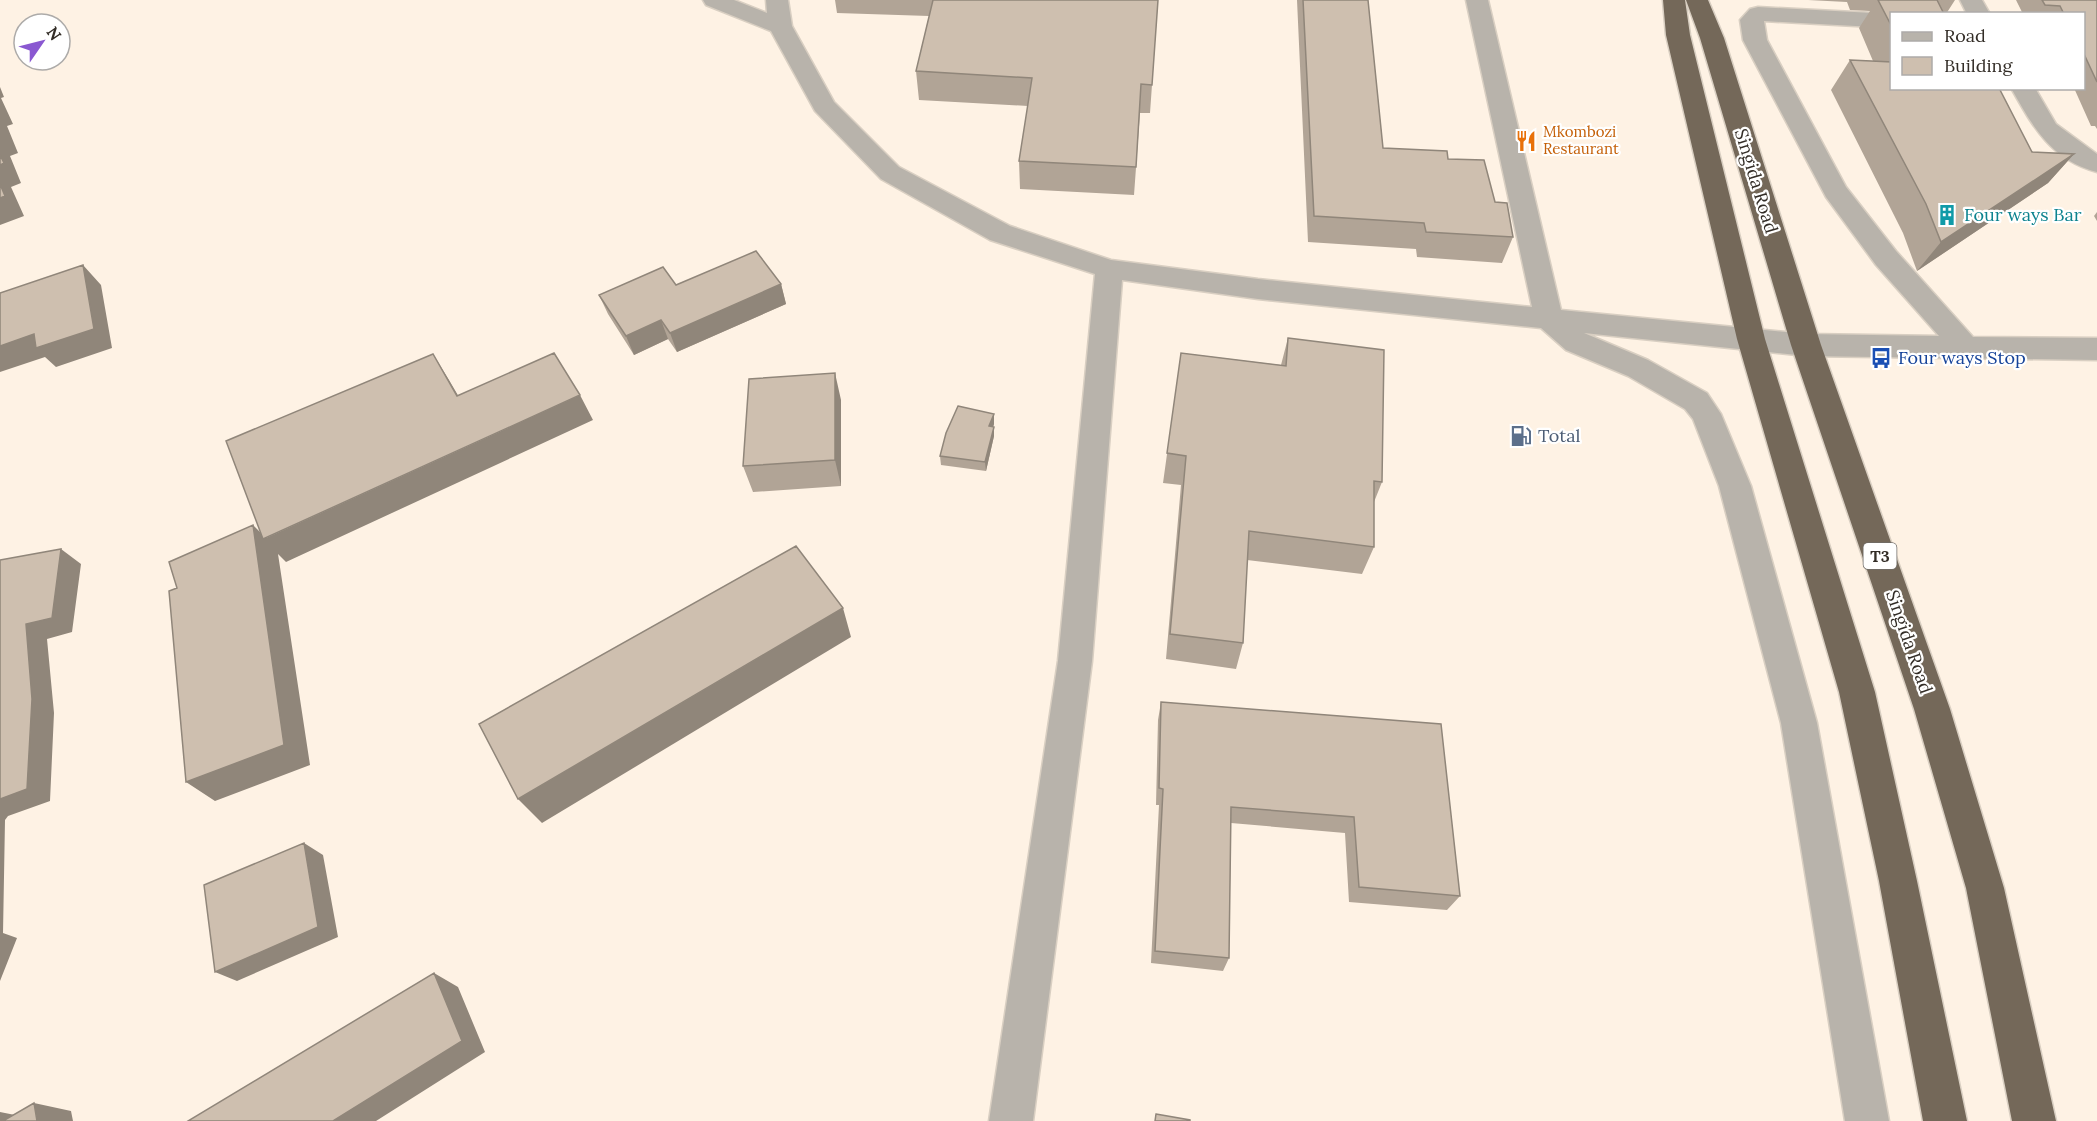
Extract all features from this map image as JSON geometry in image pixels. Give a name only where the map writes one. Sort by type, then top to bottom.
[{"type":"highway","points":[[1674,0],[1678,35],[1751,339],[1857,692],[1898,881],[1945,1121]]},
{"type":"highway","name":"Singida Road","points":[[1697,0],[1712,38],[1806,345],[1936,720],[1985,888],[2034,1121]]},
{"type":"street","points":[[714,0],[778,13],[824,106],[890,173],[1000,233],[1109,269],[1258,289],[1806,345],[1964,345],[2097,349]]},
{"type":"street","points":[[1478,0],[1549,319],[1576,342],[1638,368],[1696,401],[1706,414],[1735,486],[1799,723],[1867,1121]]},
{"type":"street","points":[[1890,21],[1758,14],[1752,20],[1755,40],[1835,191],[1886,258],[1964,345]]},
{"type":"street","points":[[2024,90],[2046,129],[2082,158],[2097,164]]},
{"type":"street","points":[[1011,1121],[1075,662],[1109,269]]},
{"type":"building","points":[[933,0],[1158,0],[1152,85],[1141,84],[1136,167],[1019,161],[1032,78],[916,71]]},
{"type":"building","points":[[1303,0],[1368,0],[1383,148],[1447,151],[1448,159],[1484,160],[1495,202],[1507,203],[1513,237],[1426,232],[1424,223],[1314,216]]},
{"type":"building","points":[[1878,0],[1937,0],[1943,12],[1890,12],[1890,23]]},
{"type":"building","points":[[2042,0],[2097,0],[2097,82],[2085,56],[2085,12],[2063,12],[2060,6],[2045,5]]},
{"type":"building","points":[[1850,60],[1890,62],[1890,90],[2000,90],[2032,152],[2074,154],[1941,242],[1926,204]]},
{"type":"building","points":[[0,184],[5,196],[0,198]]},
{"type":"building","points":[[756,251],[781,284],[670,333],[661,320],[626,336],[599,295],[663,267],[676,285]]},
{"type":"building","points":[[83,265],[94,329],[36,348],[34,334],[0,346],[0,293]]},
{"type":"building","points":[[1288,338],[1384,350],[1382,482],[1374,481],[1374,547],[1249,531],[1243,643],[1170,634],[1186,456],[1167,453],[1181,353],[1286,366]]},
{"type":"building","points":[[554,353],[580,395],[263,539],[226,441],[433,354],[457,396]]},
{"type":"building","points":[[835,373],[835,460],[743,466],[749,379]]},
{"type":"building","points":[[958,406],[994,414],[989,426],[994,427],[985,462],[940,456],[946,433]]},
{"type":"building","points":[[253,525],[284,745],[186,782],[169,591],[177,588],[169,562]]},
{"type":"building","points":[[796,546],[843,608],[518,799],[479,724]]},
{"type":"building","points":[[61,549],[52,618],[26,624],[32,699],[27,789],[0,799],[0,560]]},
{"type":"building","points":[[1161,702],[1441,724],[1460,896],[1359,887],[1354,817],[1231,807],[1229,958],[1155,951],[1163,789],[1159,788]]},
{"type":"building","points":[[304,843],[318,927],[215,972],[204,885]]},
{"type":"building","points":[[434,973],[462,1041],[333,1121],[188,1121]]},
{"type":"building","points":[[34,1103],[37,1121],[3,1121]]},
{"type":"building","points":[[1156,1114],[1190,1120],[1190,1121],[1155,1121]]},
{"type":"place","name":"Mkombozi Restaurant","points":[[1526,141]]},
{"type":"place","name":"Four ways Bar","points":[[1947,215]]},
{"type":"place","name":"Four ways Stop","points":[[1881,358]]},
{"type":"place","name":"Total","points":[[1521,436]]}]
